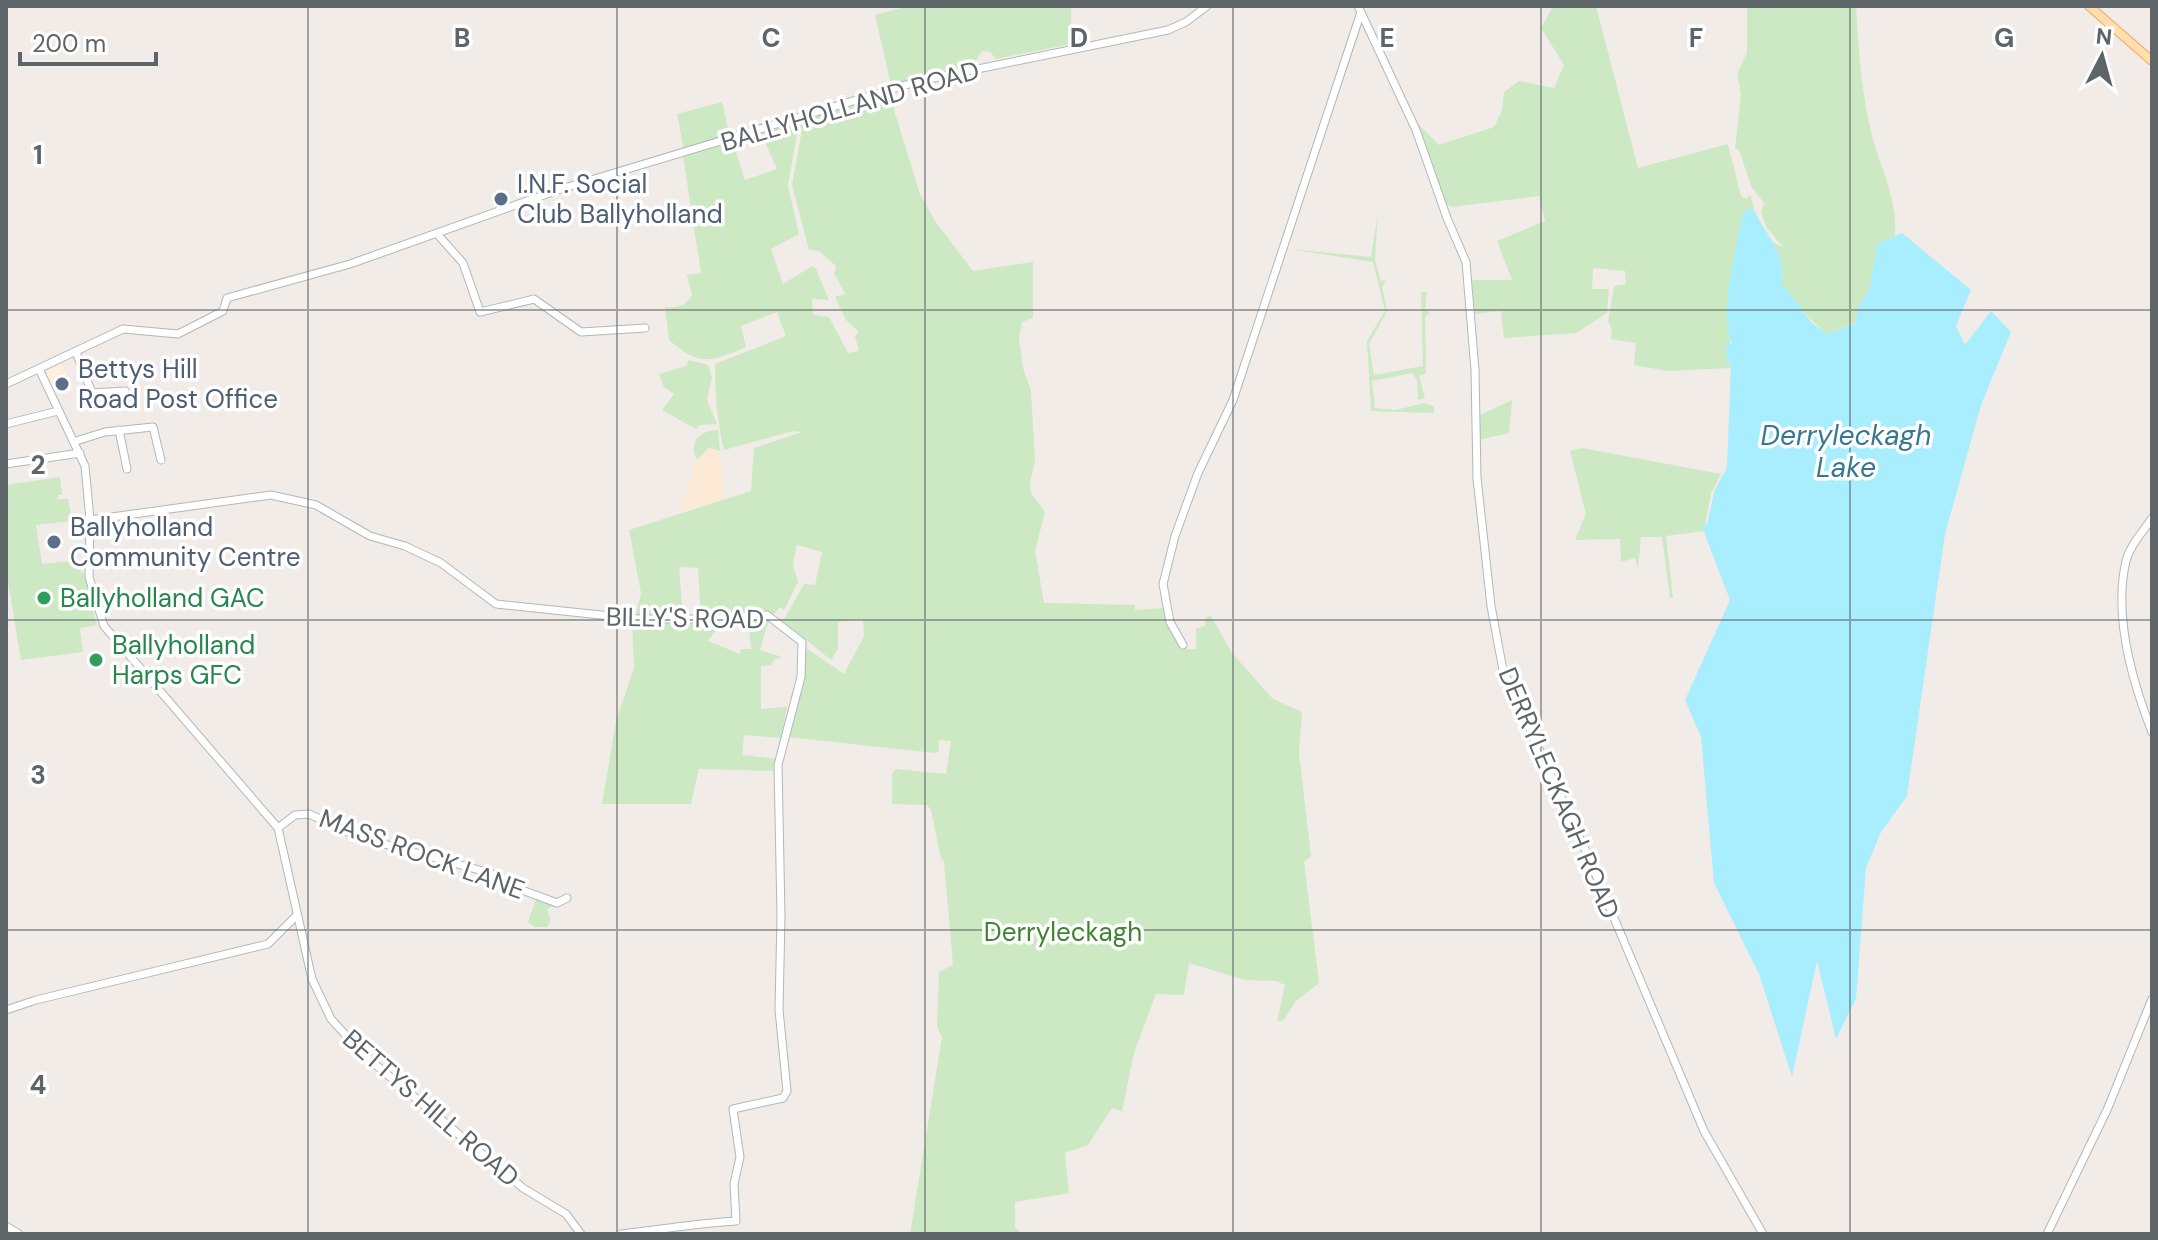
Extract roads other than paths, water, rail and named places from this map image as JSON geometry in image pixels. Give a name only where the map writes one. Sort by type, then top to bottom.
[{"type":"main road","points":[[2089,6],[2152,61]]},
{"type":"street","name":"BALLYHOLLAND ROAD","points":[[9,383],[40,371],[123,329],[178,334],[223,311],[227,298],[350,264],[558,190],[919,81],[1168,30],[1186,22],[1207,6]]},
{"type":"street","points":[[1183,645],[1170,622],[1163,584],[1181,516],[1233,400],[1359,9]]},
{"type":"street","name":"DERRYLECKAGH ROAD","points":[[1359,9],[1416,130],[1466,262],[1475,370],[1477,478],[1491,606],[1503,670],[1587,854],[1704,1131],[1763,1234]]},
{"type":"street","points":[[438,235],[463,263],[480,312],[534,299],[581,332],[645,328]]},
{"type":"street","points":[[76,352],[92,393],[125,391]]},
{"type":"street","name":"BETTYS HILL ROAD","points":[[40,371],[76,441],[87,475],[89,577],[108,633],[278,828],[285,847],[296,916],[318,995],[346,1038],[523,1188],[566,1214],[581,1234]]},
{"type":"street","points":[[6,372],[9,383]]},
{"type":"street","points":[[109,383],[110,392]]},
{"type":"street","points":[[6,424],[58,411]]},
{"type":"street","points":[[76,441],[119,430],[153,427],[161,460]]},
{"type":"street","points":[[119,430],[127,469]]},
{"type":"street","points":[[6,464],[80,453]]},
{"type":"street","name":"BILLY'S ROAD","points":[[90,520],[271,495],[302,500],[368,535],[441,563],[496,604],[639,619],[716,619],[767,615],[802,642],[801,677],[778,765],[779,1010],[787,1091],[783,1098],[733,1109],[740,1157],[734,1184],[736,1221],[679,1224],[668,1229],[621,1234]]},
{"type":"street","points":[[2152,518],[2132,547],[2124,581],[2124,624],[2135,686],[2152,732]]},
{"type":"street","name":"MASS ROCK LANE","points":[[278,828],[295,815],[315,816],[359,837],[490,873],[506,884],[557,903],[567,898]]},
{"type":"street","points":[[6,1010],[268,944],[296,916]]},
{"type":"street","points":[[2047,1234],[2149,1019],[2152,999]]},
{"type":"street","points":[[6,1226],[19,1234]]},
{"type":"water","name":"Derryleckagh Lake","points":[[1749,208],[1755,212],[1779,255],[1783,273],[1781,282],[1812,323],[1828,334],[1856,323],[1858,307],[1870,287],[1877,244],[1902,233],[1971,290],[1956,326],[1965,345],[1991,311],[2011,332],[1981,405],[1945,534],[1907,796],[1881,832],[1866,868],[1856,999],[1836,1039],[1817,961],[1792,1077],[1759,974],[1714,883],[1701,737],[1685,700],[1730,600],[1702,527],[1707,524],[1715,489],[1727,468],[1731,363],[1727,362],[1726,343],[1732,343],[1728,331],[1728,298],[1743,212]]},
{"type":"place","name":"I.N.F. Social Club Ballyholland","points":[[501,199]]},
{"type":"place","name":"Bettys Hill Road Post Office","points":[[62,384]]},
{"type":"place","name":"Ballyholland Community Centre","points":[[54,542]]},
{"type":"place","name":"Ballyholland GAC","points":[[44,598]]},
{"type":"place","name":"Ballyholland Harps GFC","points":[[96,660]]},
{"type":"park label","name":"Derryleckagh","points":[[1063,932]]}]
